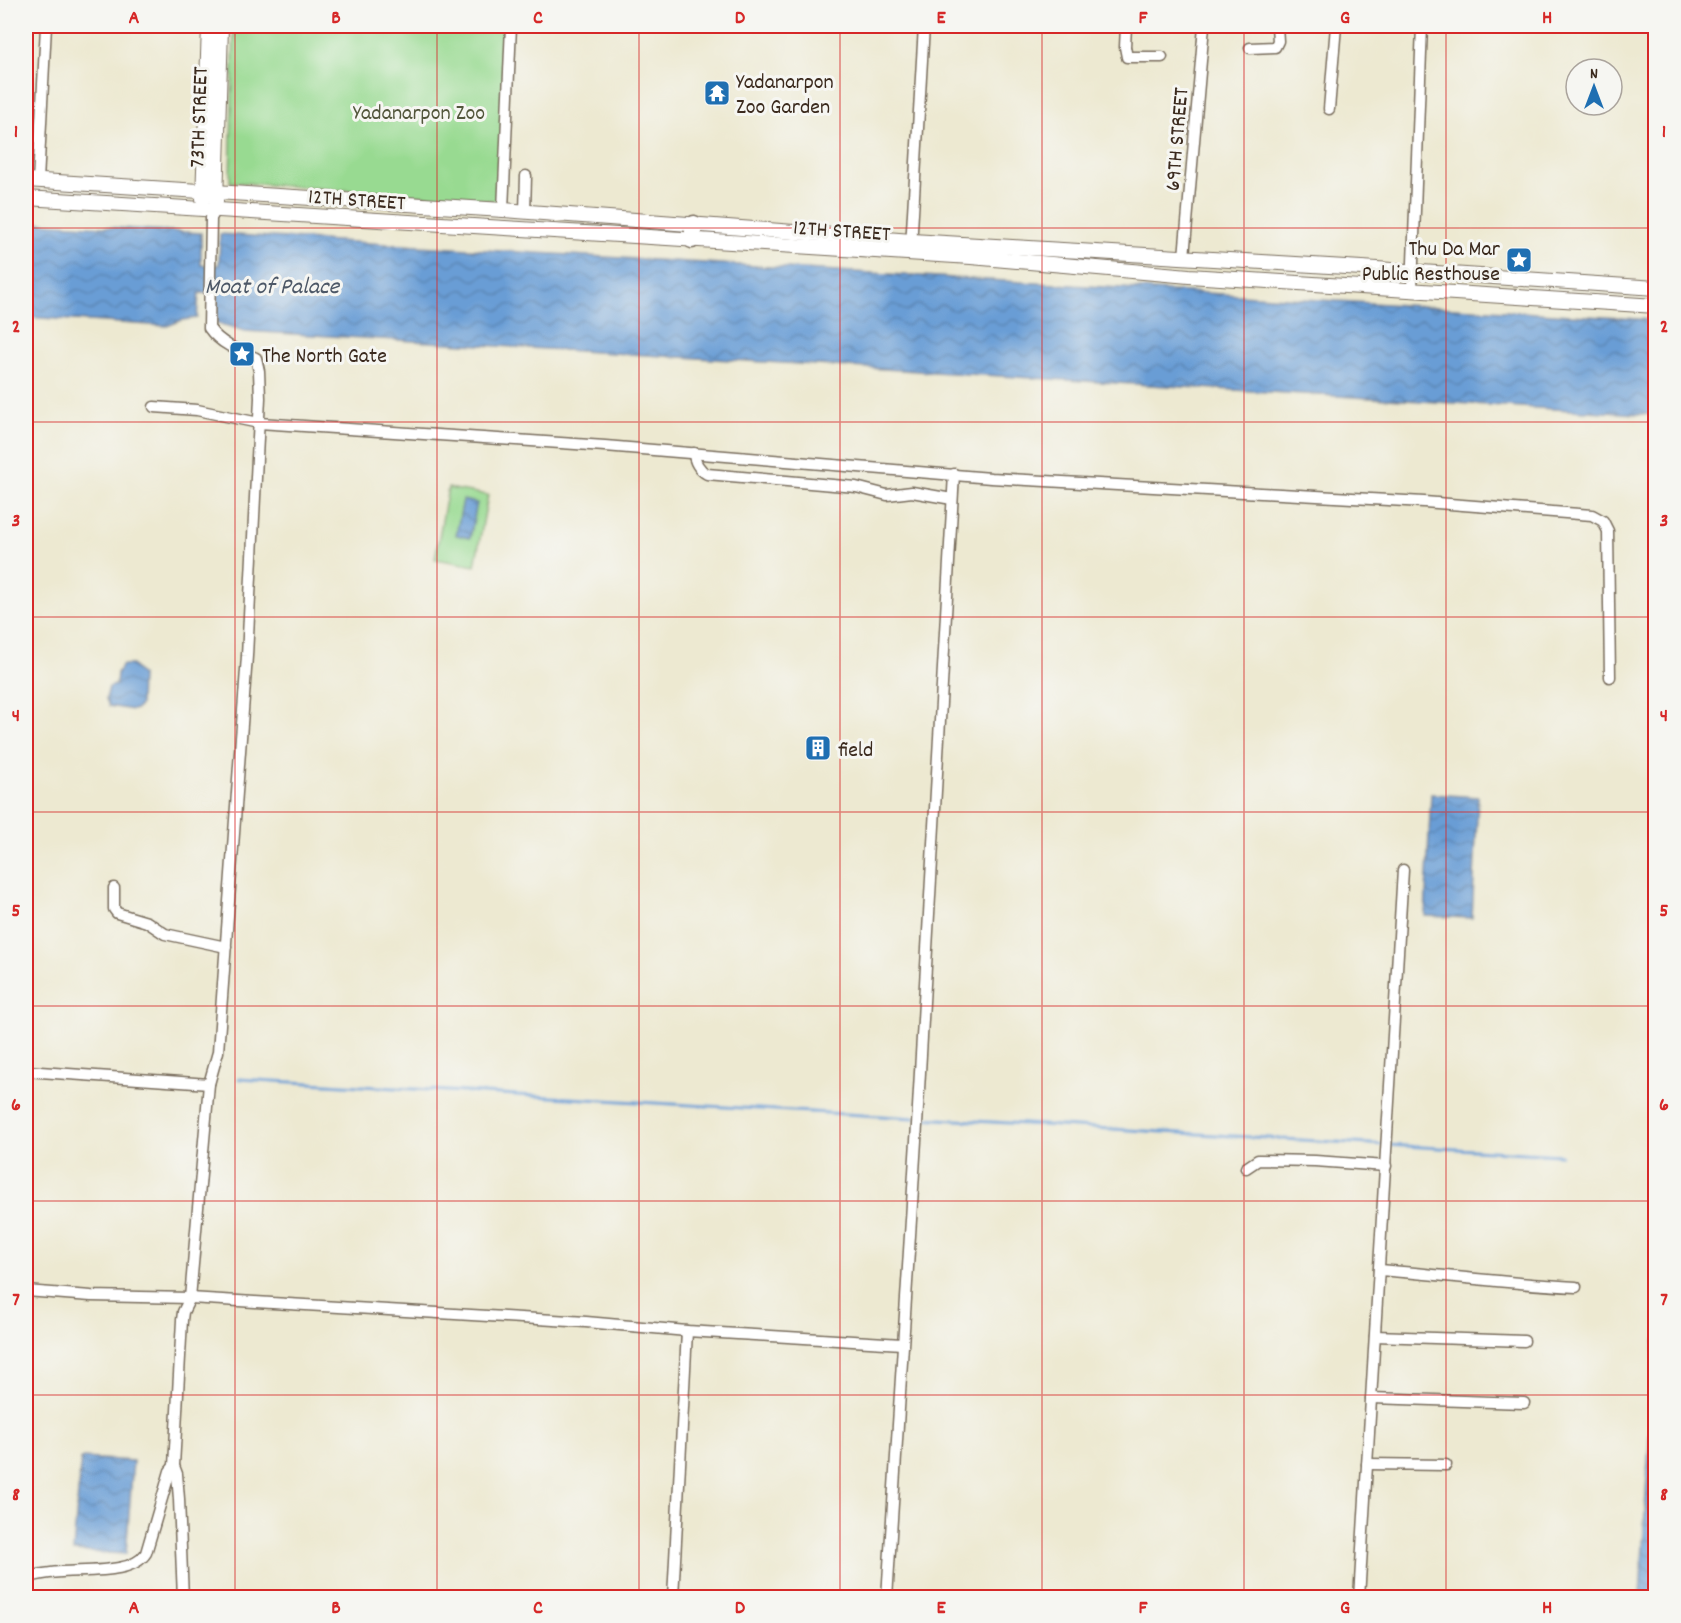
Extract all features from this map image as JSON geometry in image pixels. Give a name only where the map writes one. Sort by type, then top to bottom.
[{"type":"main road","name":"73TH STREET","points":[[209,26],[209,192]]},
{"type":"main road","name":"73TH STREET","points":[[209,192],[221,26]]},
{"type":"main road","name":"12TH STREET","points":[[32,181],[503,210],[693,232]]},
{"type":"main road","points":[[209,192],[210,212]]},
{"type":"main road","name":"12TH STREET","points":[[26,198],[210,212],[693,232],[911,247],[1184,257],[1656,288]]},
{"type":"main road","name":"12TH STREET","points":[[911,247],[1189,276],[1656,306]]},
{"type":"street","points":[[32,181],[46,26]]},
{"type":"street","points":[[503,210],[511,26]]},
{"type":"street","points":[[911,247],[924,26]]},
{"type":"street","points":[[1126,26],[1127,57],[1162,57]]},
{"type":"street","name":"69TH STREET","points":[[1184,257],[1204,26]]},
{"type":"street","points":[[1250,48],[1275,47],[1278,41],[1277,26]]},
{"type":"street","points":[[1329,109],[1336,26]]},
{"type":"street","points":[[1412,289],[1422,26]]},
{"type":"street","points":[[525,212],[526,176]]},
{"type":"street","points":[[183,1598],[179,1499],[174,1466],[182,1320],[190,1298],[209,1084],[218,1052],[247,656],[260,398],[256,358],[236,350],[220,339],[211,331],[209,325],[210,212]]},
{"type":"street","points":[[154,407],[197,411],[259,423],[793,460],[954,474],[1424,502],[1592,515],[1603,521],[1608,531],[1610,676]]},
{"type":"street","points":[[694,453],[694,459],[700,469],[707,474],[856,487],[887,495],[912,492],[952,499]]},
{"type":"street","points":[[792,482],[793,460]]},
{"type":"street","points":[[887,1598],[954,474]]},
{"type":"street","points":[[1359,1598],[1403,870]]},
{"type":"street","points":[[114,888],[114,909],[117,913],[147,922],[165,934],[226,947]]},
{"type":"street","points":[[26,1071],[209,1084]]},
{"type":"street","points":[[1246,1168],[1258,1161],[1315,1161],[1386,1166]]},
{"type":"street","points":[[1379,1270],[1459,1276],[1526,1285],[1576,1287]]},
{"type":"street","points":[[26,1291],[91,1296],[190,1298],[902,1344]]},
{"type":"street","points":[[673,1598],[687,1331]]},
{"type":"street","points":[[1375,1336],[1524,1341]]},
{"type":"street","points":[[1371,1398],[1524,1403]]},
{"type":"street","points":[[1367,1464],[1446,1464]]},
{"type":"street","points":[[26,1579],[35,1574],[49,1572],[121,1568],[139,1561],[146,1553],[170,1471],[174,1466]]},
{"type":"green space","name":"Yadanarpon Zoo","points":[[234,26],[509,26],[499,201],[230,182]]},
{"type":"green space","points":[[448,488],[488,495],[475,566],[435,559]]},
{"type":"water","name":"Moat of Palace","points":[[26,222],[201,233],[201,265],[219,265],[220,234],[1655,320],[1655,415],[245,331],[217,323],[217,294],[199,293],[197,318],[182,320],[167,326],[26,317]]},
{"type":"water","points":[[463,500],[477,503],[470,538],[456,535]]},
{"type":"water","points":[[122,665],[132,665],[141,675],[140,705],[133,710],[109,706],[106,699],[109,687],[116,685],[117,673]]},
{"type":"water","points":[[1431,794],[1478,797],[1472,918],[1425,916]]},
{"type":"water","points":[[1655,1339],[1655,1597],[1640,1597]]},
{"type":"water","points":[[81,1458],[133,1461],[126,1554],[73,1551]]},
{"type":"waterway","points":[[239,1079],[915,1118]]},
{"type":"waterway","points":[[921,1118],[1561,1155]]},
{"type":"place","name":"Yadanarpon Zoo Garden","points":[[717,93]]},
{"type":"place","name":"Thu Da Mar Public Resthouse","points":[[1519,260]]},
{"type":"place","name":"The North Gate","points":[[242,354]]},
{"type":"place","name":"field","points":[[818,748]]}]
